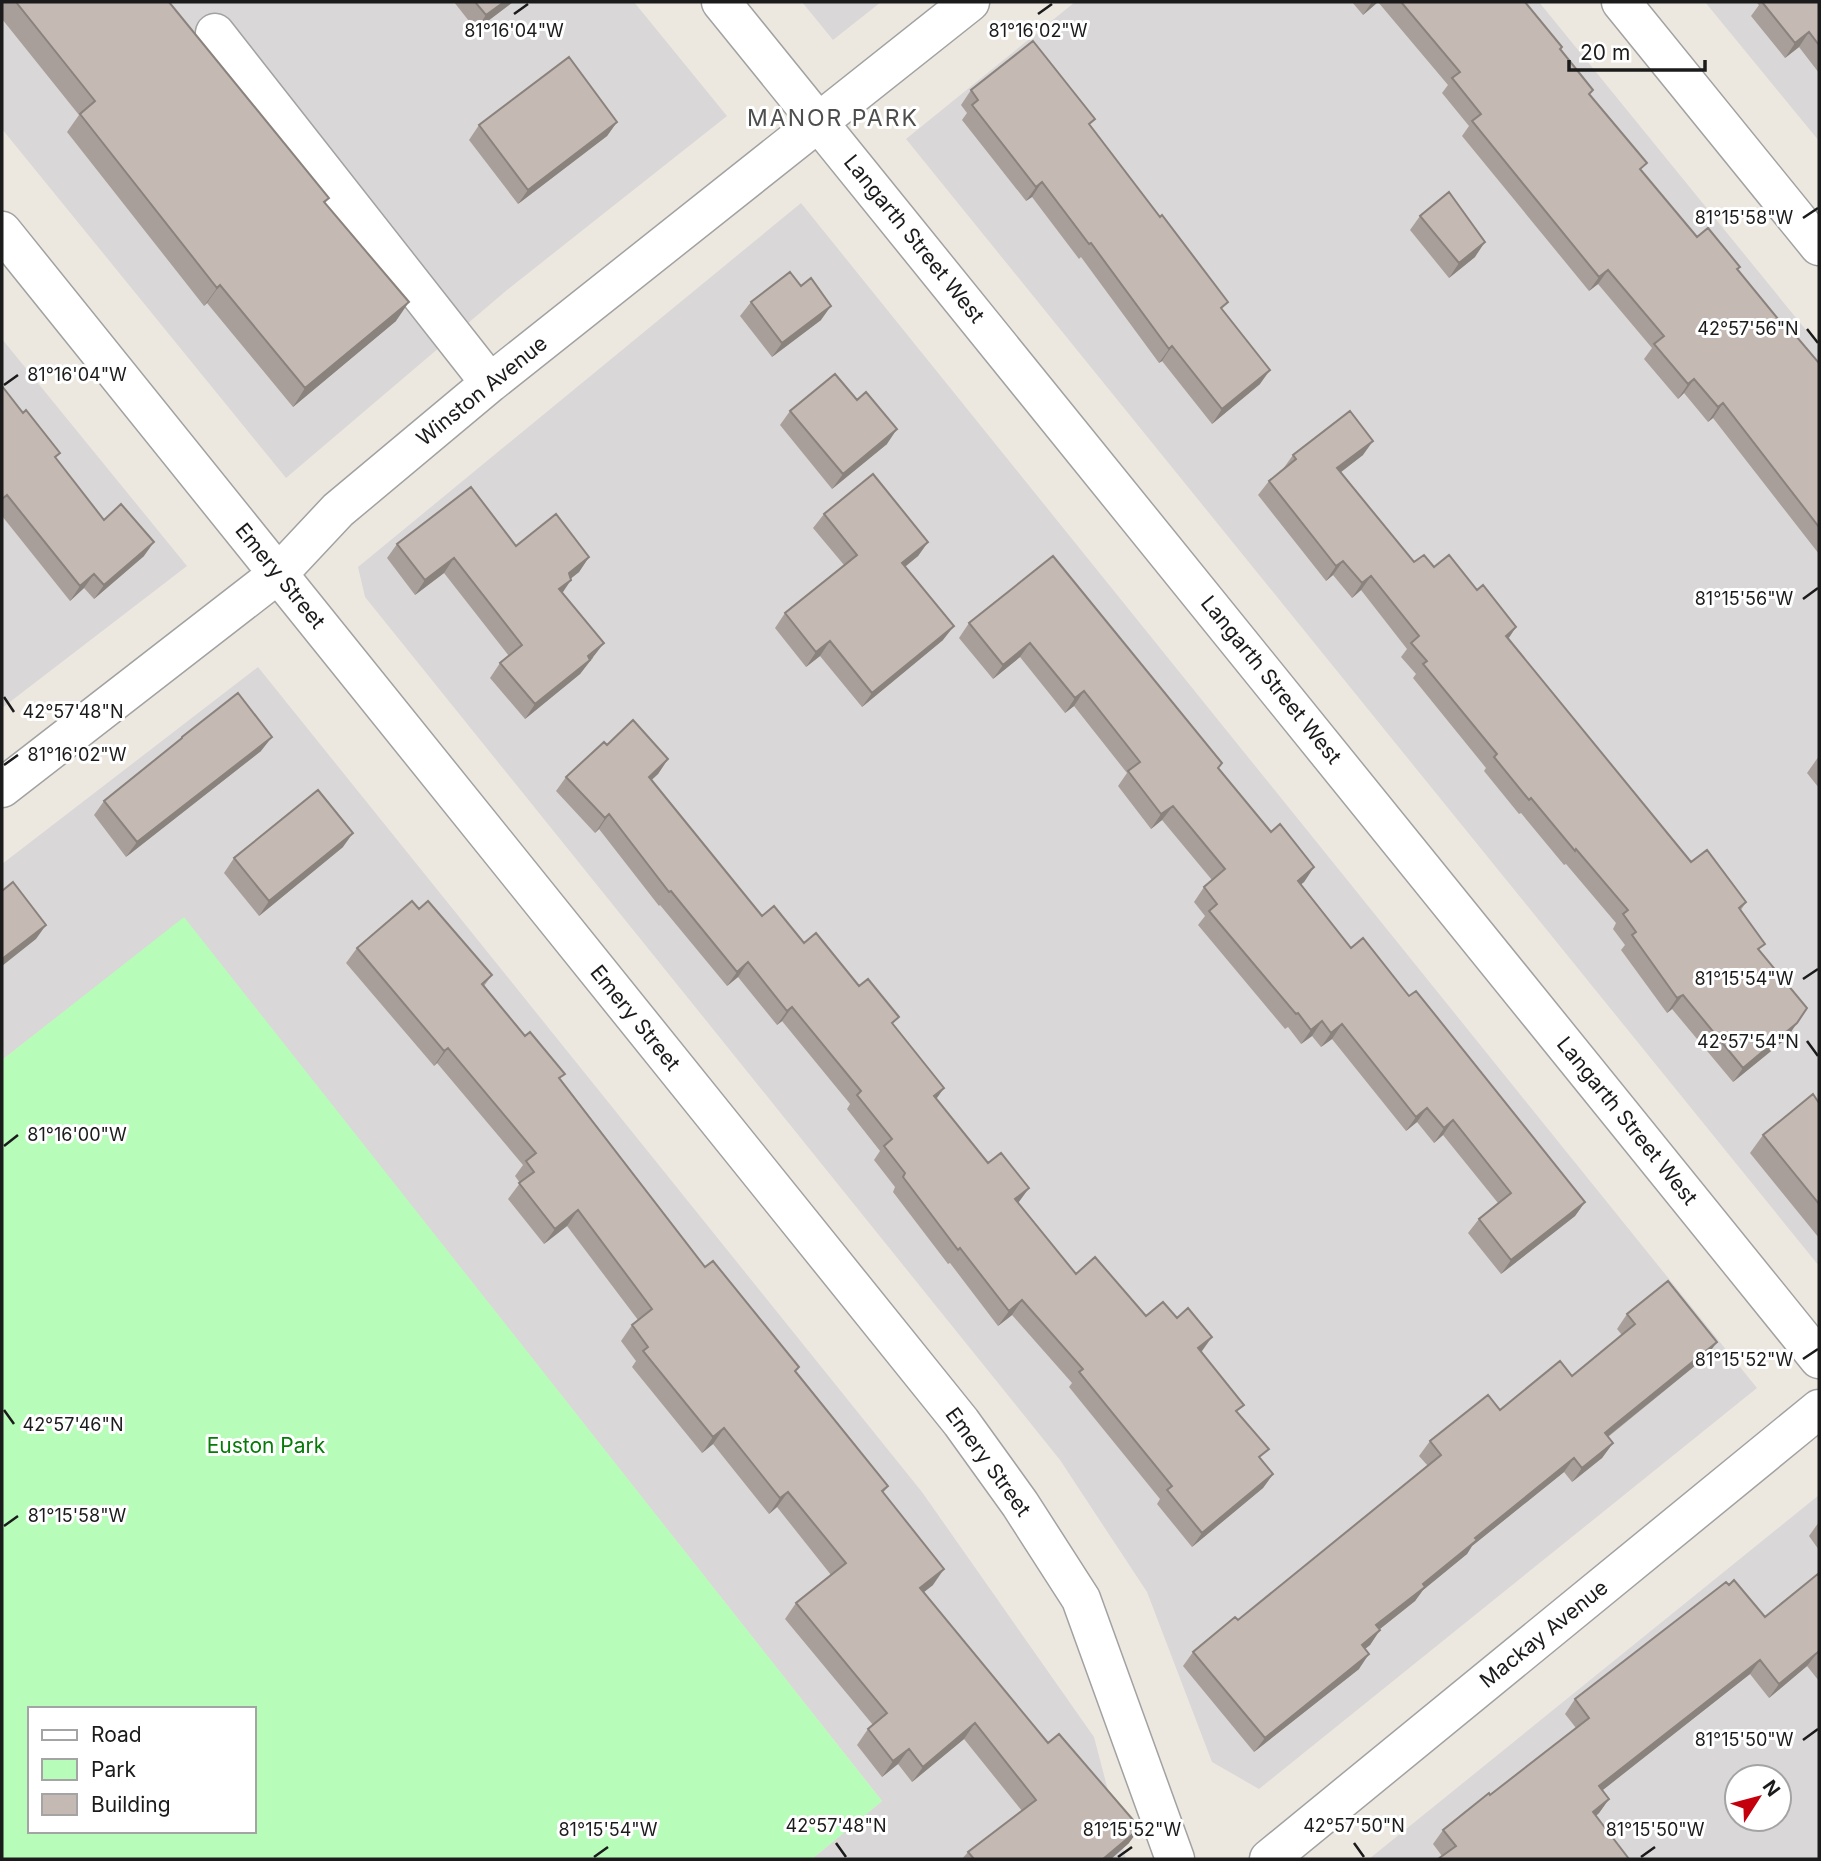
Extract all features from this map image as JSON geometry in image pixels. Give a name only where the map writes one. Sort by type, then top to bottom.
[{"type":"street","name":"Langarth Street West","points":[[721,2],[1819,1359]]},
{"type":"street","name":"Winston Avenue","points":[[2,788],[278,574],[338,510],[490,383],[970,2]]},
{"type":"street","points":[[1621,2],[1819,246]]},
{"type":"street","points":[[215,33],[490,383]]},
{"type":"street","name":"Emery Street","points":[[2,231],[961,1422],[1020,1504],[1081,1599],[1175,1859]]},
{"type":"street","name":"Mackay Avenue","points":[[1269,1859],[1819,1409]]},
{"type":"shaded area","points":[[2,2],[634,2],[727,116],[507,290],[286,478],[2,129]]},
{"type":"shaded area","points":[[802,2],[881,2],[833,40]]},
{"type":"shaded area","points":[[1075,2],[1539,2],[1819,346],[1819,1266],[906,139]]},
{"type":"shaded area","points":[[1705,2],[1819,2],[1819,141]]},
{"type":"shaded area","points":[[801,203],[1757,1388],[1259,1789],[1212,1762],[1147,1592],[1060,1460],[365,597],[358,567]]},
{"type":"shaded area","points":[[2,339],[187,566],[2,708]]},
{"type":"shaded area","points":[[258,667],[922,1492],[1094,1737],[1126,1859],[812,1859],[882,1801],[184,918],[2,1060],[2,864]]},
{"type":"shaded area","points":[[1819,1495],[1819,1859],[1369,1859]]},
{"type":"green space","name":"Euston Park","points":[[184,917],[882,1801],[812,1859],[2,1859],[2,1060]]},
{"type":"building","points":[[16,2],[169,2],[329,198],[324,202],[409,302],[305,388],[220,285],[217,288],[80,114],[95,101]]},
{"type":"building","points":[[475,2],[504,2],[486,15]]},
{"type":"building","points":[[1401,2],[1525,2],[1593,90],[1589,94],[1647,163],[1640,169],[1697,237],[1708,228],[1740,267],[1737,269],[1783,325],[1785,323],[1819,363],[1819,527],[1723,403],[1718,407],[1694,379],[1688,384],[1654,344],[1664,336],[1608,270],[1599,277],[1472,121],[1481,114],[1452,78],[1460,72]]},
{"type":"building","points":[[1762,2],[1819,2],[1819,45],[1809,32],[1795,43]]},
{"type":"building","points":[[1033,41],[1095,119],[1089,124],[1228,302],[1221,308],[1270,370],[1222,409],[1172,346],[1169,349],[1042,182],[1036,187],[972,105],[978,100],[971,90]]},
{"type":"building","points":[[569,57],[617,122],[528,190],[479,125]]},
{"type":"building","points":[[1449,192],[1485,242],[1459,263],[1420,216]]},
{"type":"building","points":[[790,272],[801,286],[811,278],[831,306],[782,343],[751,302]]},
{"type":"building","points":[[835,374],[857,400],[866,392],[897,429],[843,474],[790,411]]},
{"type":"building","points":[[2,386],[23,413],[26,410],[60,453],[55,457],[104,520],[121,504],[154,542],[104,585],[94,574],[80,586],[7,495],[2,499]]},
{"type":"building","points":[[1350,411],[1373,441],[1337,468],[1414,562],[1424,555],[1434,567],[1449,555],[1477,590],[1483,585],[1516,627],[1506,636],[1691,862],[1707,850],[1746,902],[1739,908],[1765,944],[1758,949],[1807,1008],[1797,1023],[1743,1068],[1683,995],[1677,998],[1632,935],[1636,932],[1623,914],[1628,910],[1531,798],[1529,800],[1494,757],[1497,754],[1423,664],[1427,661],[1411,643],[1419,636],[1371,576],[1362,583],[1343,561],[1336,566],[1269,481],[1296,459],[1293,455]]},
{"type":"building","points":[[873,474],[928,542],[902,563],[954,626],[872,693],[830,641],[816,652],[785,613],[857,555],[824,514]]},
{"type":"building","points":[[471,487],[516,546],[556,514],[589,557],[569,573],[571,580],[559,589],[604,643],[588,656],[590,660],[535,704],[500,663],[522,645],[454,558],[425,580],[397,544]]},
{"type":"building","points":[[1053,556],[1222,763],[1218,768],[1271,832],[1280,824],[1314,867],[1298,881],[1351,948],[1363,938],[1409,996],[1416,991],[1585,1202],[1511,1260],[1479,1219],[1511,1193],[1453,1120],[1444,1128],[1427,1108],[1416,1117],[1342,1024],[1331,1033],[1322,1021],[1311,1030],[1209,911],[1217,904],[1204,887],[1225,869],[1173,806],[1161,814],[1128,771],[1140,762],[1084,691],[1075,698],[1030,643],[1003,665],[969,623]]},
{"type":"building","points":[[238,693],[272,737],[137,842],[104,801]]},
{"type":"building","points":[[633,720],[668,759],[649,777],[762,916],[774,906],[804,943],[816,933],[859,986],[868,979],[899,1017],[892,1023],[944,1088],[934,1096],[988,1163],[1001,1153],[1029,1188],[1015,1199],[1076,1274],[1095,1257],[1146,1316],[1163,1302],[1177,1318],[1188,1308],[1212,1337],[1198,1348],[1244,1405],[1236,1411],[1269,1449],[1259,1457],[1273,1474],[1202,1533],[1167,1490],[1172,1486],[1079,1372],[1083,1369],[1022,1300],[1009,1311],[960,1248],[958,1250],[903,1177],[905,1173],[884,1146],[892,1139],[857,1095],[861,1091],[792,1007],[787,1011],[748,962],[737,972],[671,891],[669,892],[609,814],[605,818],[566,777],[604,742],[607,745]]},
{"type":"building","points":[[318,790],[353,833],[269,901],[234,858]]},
{"type":"building","points":[[13,882],[46,925],[2,959],[2,891]]},
{"type":"building","points":[[412,901],[419,909],[428,901],[492,975],[482,984],[525,1036],[530,1032],[565,1074],[559,1078],[705,1267],[713,1261],[799,1367],[795,1371],[888,1486],[882,1491],[944,1569],[920,1588],[1048,1743],[1059,1734],[1140,1828],[1103,1859],[974,1859],[968,1852],[1036,1800],[975,1723],[923,1767],[909,1749],[893,1761],[868,1729],[887,1713],[796,1603],[846,1563],[788,1492],[780,1498],[724,1428],[713,1437],[643,1351],[648,1347],[632,1325],[652,1309],[578,1210],[555,1229],[519,1183],[534,1172],[526,1161],[536,1153],[448,1048],[444,1051],[357,948]]},
{"type":"building","points":[[1813,1094],[1819,1103],[1819,1204],[1763,1135]]},
{"type":"building","points":[[1668,1281],[1717,1342],[1605,1433],[1613,1443],[1582,1468],[1574,1458],[1475,1538],[1477,1540],[1423,1584],[1425,1587],[1376,1625],[1380,1630],[1362,1645],[1369,1654],[1265,1738],[1193,1652],[1235,1617],[1238,1620],[1441,1455],[1430,1441],[1488,1395],[1500,1410],[1560,1361],[1572,1376],[1635,1324],[1627,1314]]},
{"type":"building","points":[[1819,1573],[1819,1654],[1818,1652],[1779,1684],[1760,1660],[1599,1786],[1609,1799],[1593,1812],[1629,1859],[1438,1859],[1456,1846],[1443,1830],[1589,1718],[1575,1699],[1726,1582],[1729,1585],[1734,1580],[1765,1617]]},
{"type":"district","name":"MANOR PARK","points":[[833,118]]}]
